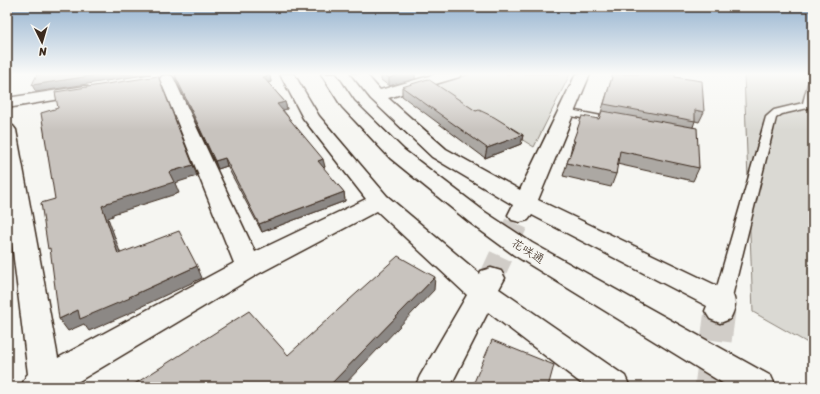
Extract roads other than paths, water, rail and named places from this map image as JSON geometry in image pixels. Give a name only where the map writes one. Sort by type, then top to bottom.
[{"type":"street","points":[[7,103],[76,92]]},
{"type":"street","points":[[173,92],[248,267]]},
{"type":"street","points":[[297,92],[312,118],[379,201],[613,387]]},
{"type":"street","name":"花咲通","points":[[340,92],[348,104],[397,154],[477,217],[523,249],[759,387]]},
{"type":"street","points":[[374,92],[439,153],[522,208],[721,306]]},
{"type":"street","points":[[377,96],[390,92]]},
{"type":"street","points":[[522,208],[574,92]]},
{"type":"street","points":[[7,130],[42,385],[248,267],[379,201]]},
{"type":"street","points":[[432,387],[487,286]]},
{"type":"lane","points":[[721,306],[771,117],[778,112],[808,105],[811,92]]},
{"type":"lane","points":[[565,112],[628,124]]},
{"type":"tunnel","points":[[491,278],[520,215]]},
{"type":"tunnel","points":[[710,387],[720,311]]}]
